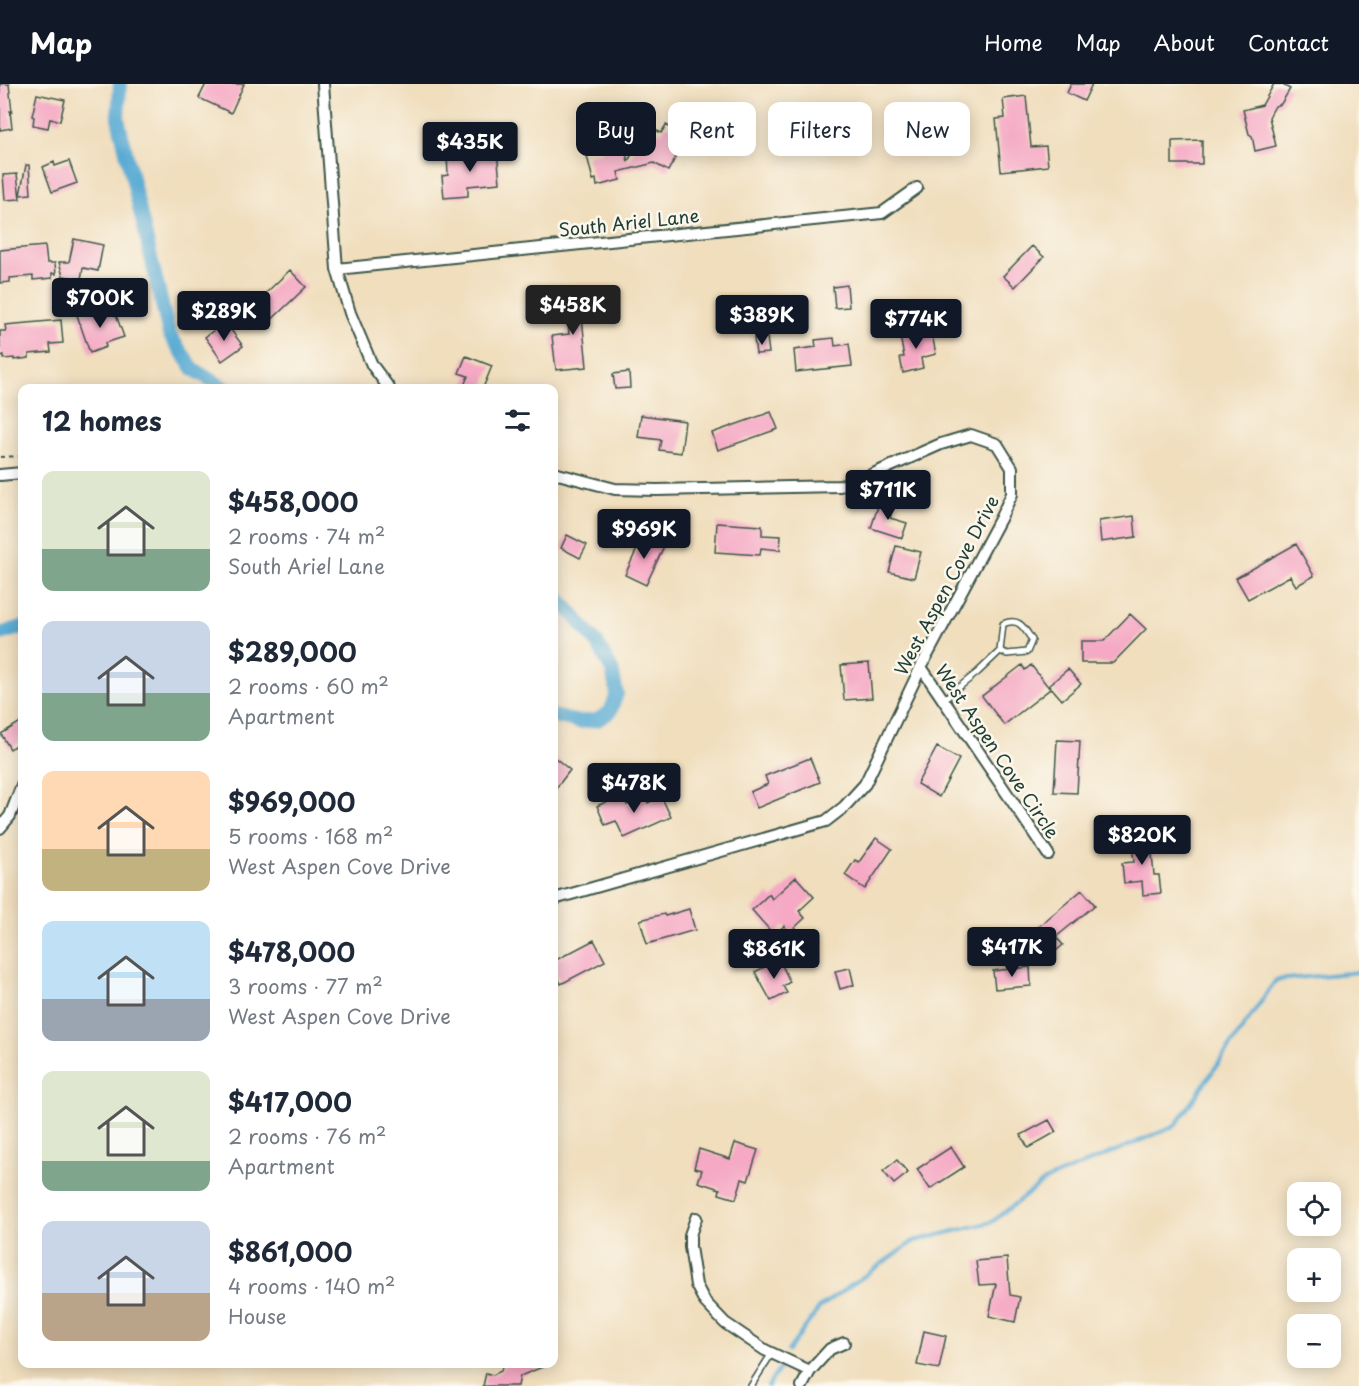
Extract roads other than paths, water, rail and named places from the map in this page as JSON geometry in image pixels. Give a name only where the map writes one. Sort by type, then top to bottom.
[{"type":"street","points":[[323,84],[337,269],[350,314],[372,365],[386,384]]},
{"type":"street","name":"South Ariel Lane","points":[[337,269],[882,213],[917,188]]},
{"type":"street","name":"West Aspen Cove Drive","points":[[558,473],[615,489],[840,486],[941,444],[971,435],[997,444],[1012,468],[1012,494],[1000,519],[921,667],[865,783],[844,807],[825,820],[558,898]]},
{"type":"street","points":[[0,475],[18,473]]},
{"type":"street","name":"West Aspen Cove Circle","points":[[921,667],[1048,854]]},
{"type":"street","points":[[0,828],[10,816],[18,795]]},
{"type":"street","points":[[696,1218],[690,1234],[690,1247],[696,1285],[705,1302],[725,1323],[772,1353],[810,1371]]},
{"type":"street","points":[[802,1386],[810,1371],[830,1349],[843,1343]]},
{"type":"lane","points":[[943,700],[1000,651],[1003,624],[1009,621],[1023,625],[1032,640],[1027,652],[1007,654],[1000,651]]},
{"type":"lane","points":[[751,1386],[772,1353]]},
{"type":"waterway","points":[[120,84],[118,118],[169,334],[194,370],[218,384]]},
{"type":"waterway","points":[[558,597],[597,643],[612,670],[617,694],[610,712],[597,720],[579,722],[558,717]]},
{"type":"waterway","points":[[0,634],[18,628]]},
{"type":"waterway","points":[[788,1351],[820,1307],[914,1241],[992,1222],[1046,1180],[1175,1126],[1276,980],[1359,972]]},
{"type":"waterway","points":[[768,1386],[780,1368]]}]
